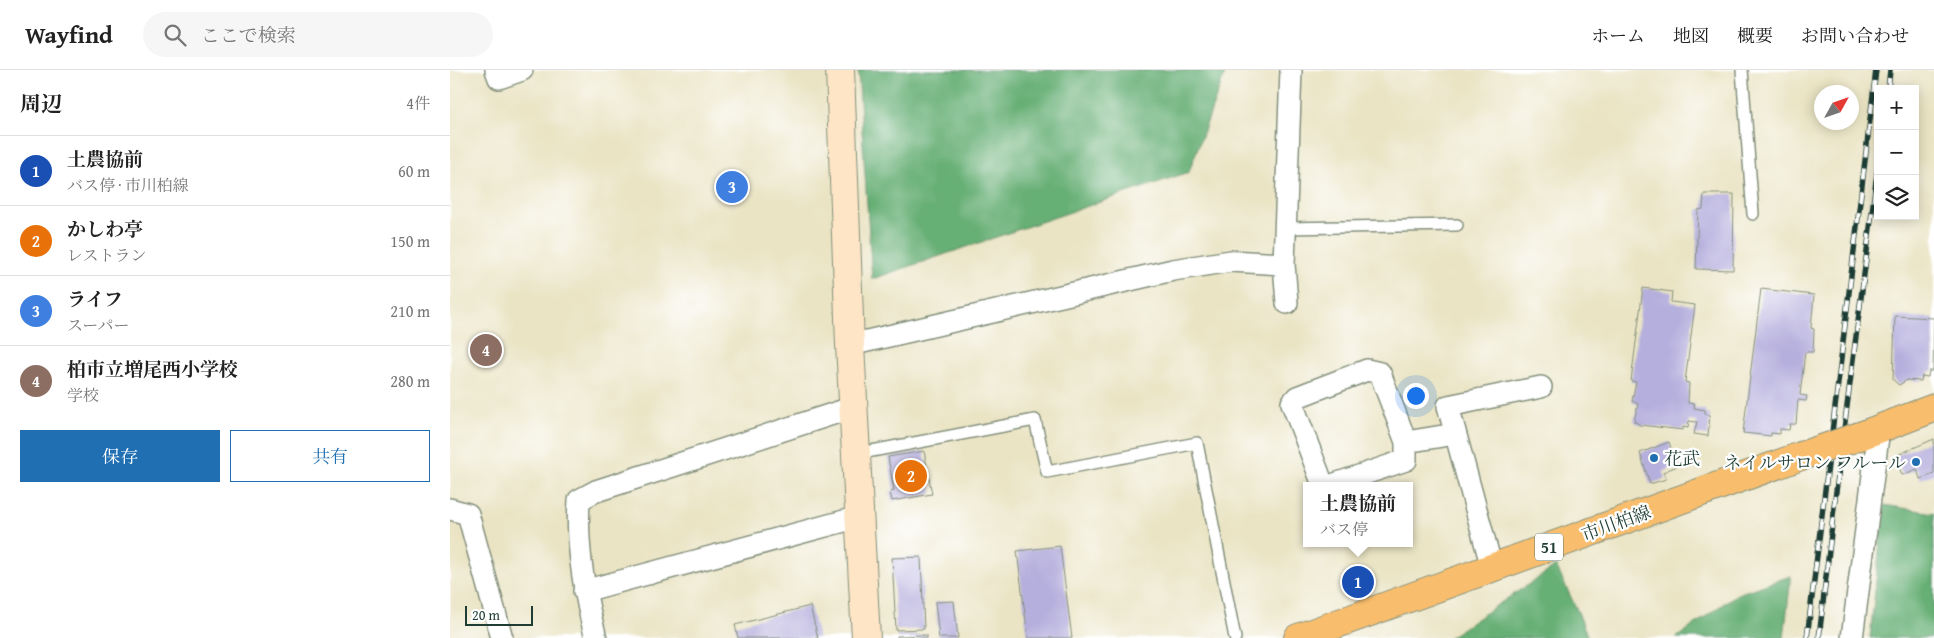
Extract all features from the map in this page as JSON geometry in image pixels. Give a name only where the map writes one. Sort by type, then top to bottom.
[{"type":"main road","name":"市川柏線","points":[[1298,638],[1934,408]]},
{"type":"street","points":[[496,70],[499,78],[522,70]]},
{"type":"street","points":[[840,70],[850,345],[866,638]]},
{"type":"street","points":[[1287,303],[1284,264],[1291,70]]},
{"type":"street","points":[[850,345],[1172,270],[1231,261],[1284,264]]},
{"type":"street","points":[[1322,482],[1292,403],[1297,397],[1367,370],[1380,373],[1406,442],[1406,460],[1341,482]]},
{"type":"street","points":[[1492,568],[1448,406],[1541,387]]},
{"type":"street","points":[[596,638],[584,591],[577,525],[579,500],[596,490],[854,407]]},
{"type":"street","points":[[1852,638],[1870,432]]},
{"type":"street","points":[[1406,442],[1455,434]]},
{"type":"street","points":[[450,509],[468,514],[502,638]]},
{"type":"street","points":[[584,591],[859,517]]},
{"type":"lane","points":[[1742,70],[1753,214]]},
{"type":"lane","points":[[1285,228],[1457,225]]},
{"type":"lane","points":[[856,454],[1035,420],[1047,472],[1197,443],[1235,638]]},
{"type":"green space","points":[[858,70],[1226,70],[1189,172],[872,279]]},
{"type":"green space","points":[[1884,505],[1934,513],[1934,638],[1870,638]]},
{"type":"green space","points":[[1556,566],[1588,638],[1448,638]]},
{"type":"green space","points":[[1791,576],[1784,638],[1676,638],[1737,594]]},
{"type":"building","points":[[1704,194],[1734,194],[1733,270],[1696,269],[1698,210],[1703,209]]},
{"type":"building","points":[[1643,288],[1672,292],[1671,302],[1695,305],[1685,382],[1689,383],[1688,403],[1695,404],[1694,408],[1705,410],[1705,414],[1710,415],[1708,436],[1694,434],[1697,422],[1689,421],[1688,428],[1683,427],[1683,430],[1640,425],[1634,421],[1638,404],[1632,401],[1636,382],[1631,381]]},
{"type":"building","points":[[1761,289],[1814,295],[1811,328],[1814,329],[1813,352],[1805,352],[1800,395],[1807,396],[1806,401],[1798,400],[1796,424],[1790,424],[1789,430],[1780,429],[1780,434],[1771,433],[1771,436],[1743,433]]},
{"type":"building","points":[[1895,316],[1934,318],[1933,371],[1929,371],[1928,377],[1922,376],[1921,381],[1907,380],[1899,385],[1893,380]]},
{"type":"building","name":"ネイルサロン フルール","points":[[1934,439],[1934,474],[1920,479],[1917,469],[1902,475],[1895,456]]},
{"type":"building","points":[[1669,442],[1677,466],[1663,472],[1666,479],[1650,484],[1640,453]]},
{"type":"building","points":[[924,451],[932,494],[892,501],[890,492],[894,491],[888,457]]},
{"type":"building","points":[[1060,546],[1072,638],[1028,638],[1017,551]]},
{"type":"building","points":[[921,557],[924,629],[896,630],[892,558]]},
{"type":"building","points":[[954,601],[958,638],[939,638],[935,602]]},
{"type":"building","points":[[810,606],[818,638],[738,638],[735,625]]},
{"type":"building","points":[[927,635],[927,638],[897,638],[897,636]]},
{"type":"railway","points":[[1807,638],[1876,70]]},
{"type":"railway","points":[[1888,85],[1890,70]]},
{"type":"railway","points":[[1819,638],[1877,175]]},
{"type":"place","name":"ライフ","points":[[732,187]]},
{"type":"place","name":"柏市立増尾西小学校","points":[[486,350]]},
{"type":"place","name":"花武","points":[[1654,458]]},
{"type":"place","name":"ネイルサロン フルール","points":[[1916,462]]},
{"type":"place","name":"かしわ亭","points":[[911,476]]},
{"type":"place","name":"土農協前","points":[[1358,582]]}]
